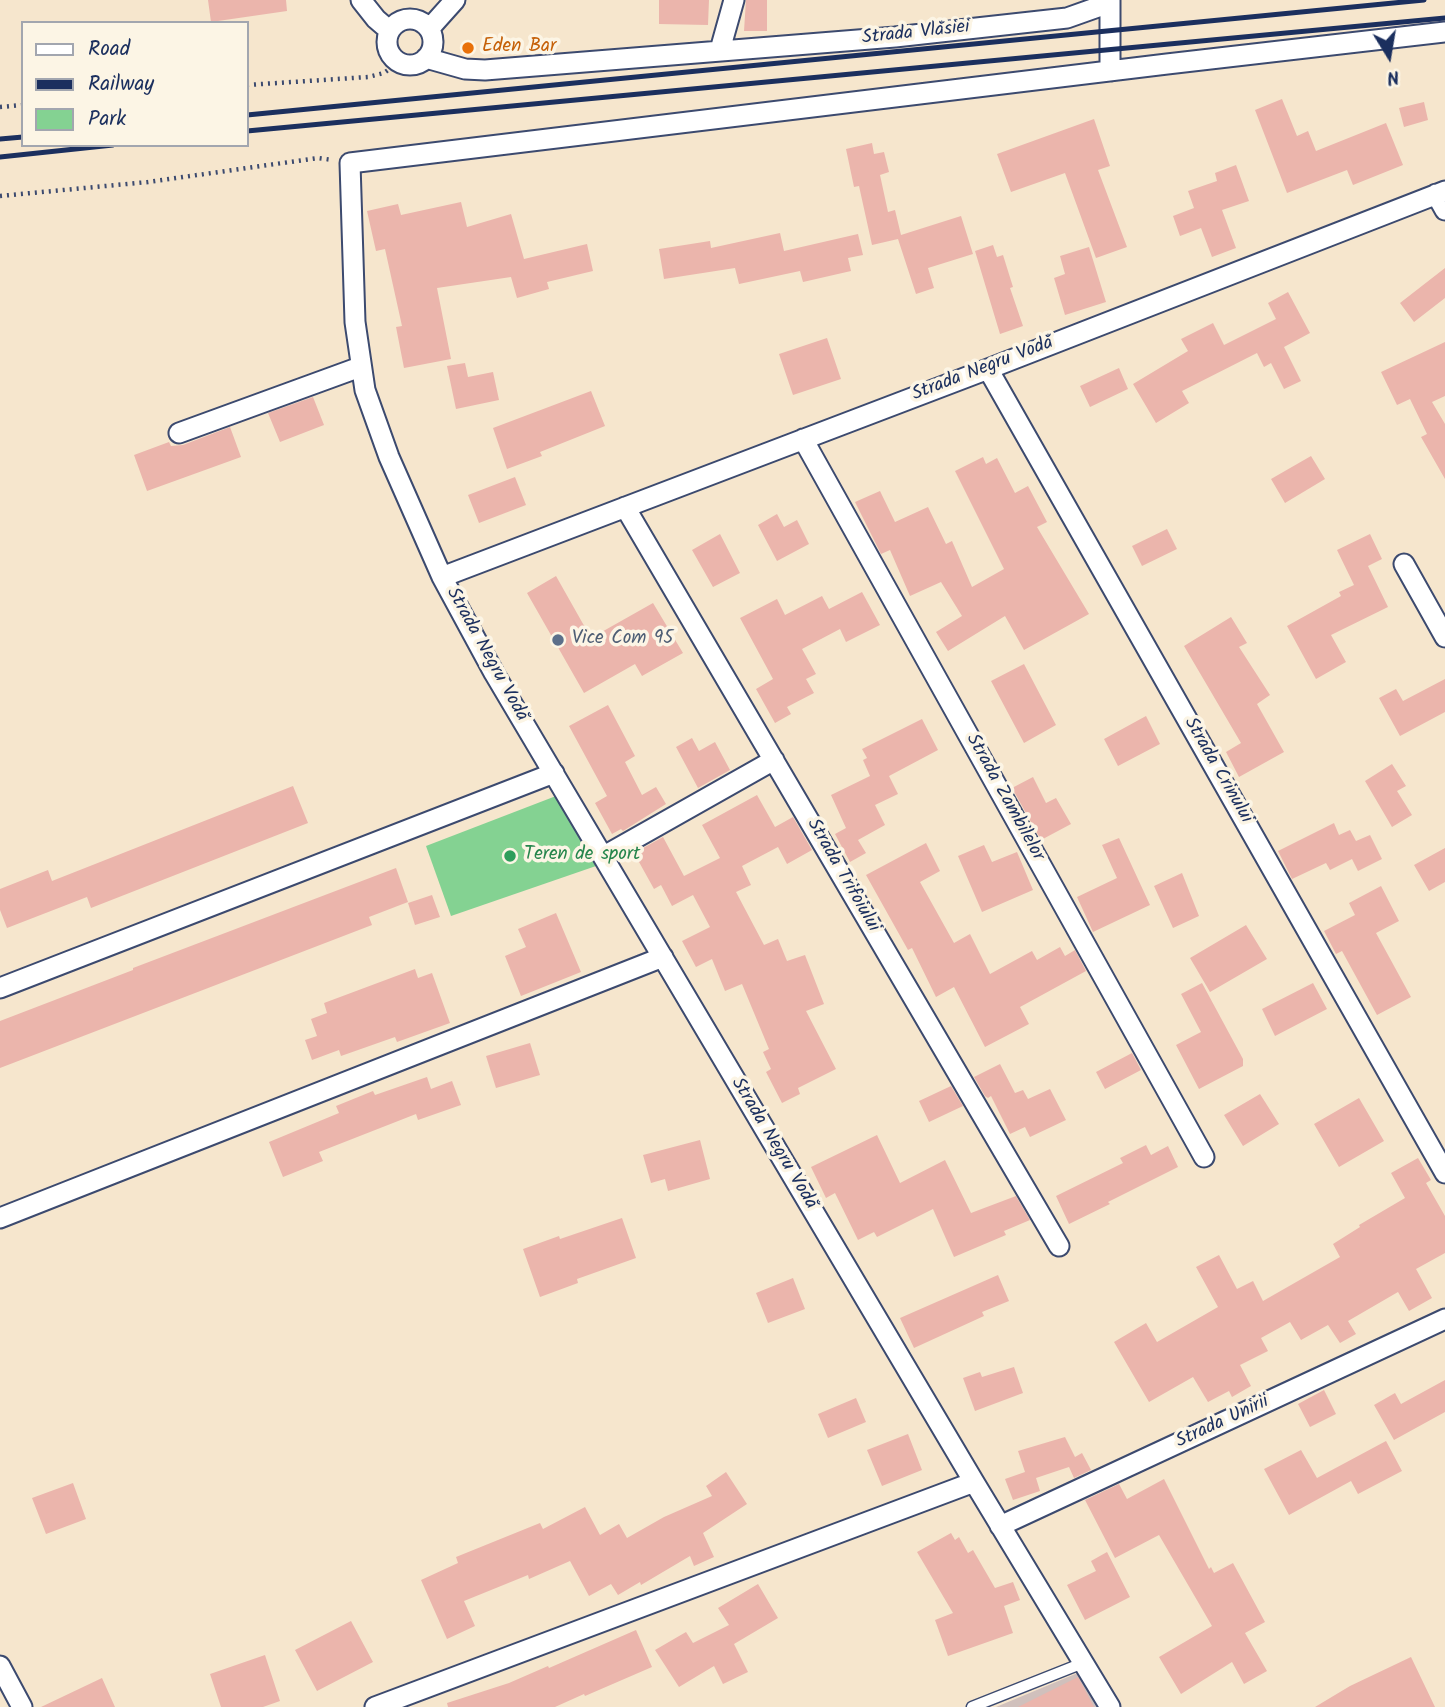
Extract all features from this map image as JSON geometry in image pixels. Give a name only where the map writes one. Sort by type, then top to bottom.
[{"type":"street","points":[[361,0],[376,19],[390,30]]},
{"type":"street","points":[[429,29],[455,0]]},
{"type":"street","points":[[720,50],[734,0]]},
{"type":"street","points":[[1109,0],[1110,71]]},
{"type":"street","name":"Strada Vlăsiei","points":[[426,58],[464,69],[485,71],[895,37],[1066,18],[1109,0]]},
{"type":"street","points":[[409,19],[424,23],[429,29],[433,44],[426,58],[413,64],[399,62],[389,52],[387,37],[394,24],[409,19]]},
{"type":"street","points":[[350,163],[1445,32]]},
{"type":"street","name":"Strada Negru Vodă","points":[[350,163],[353,299],[360,367],[372,412],[385,446],[442,577],[494,673],[1110,1707]]},
{"type":"street","name":"Strada Negru Vodă","points":[[442,577],[1442,199]]},
{"type":"street","points":[[179,433],[360,367]]},
{"type":"street","name":"Strada Crinului","points":[[988,369],[1445,1173]]},
{"type":"street","name":"Strada Zambilelor","points":[[803,439],[1204,1157]]},
{"type":"street","name":"Strada Trifoiului","points":[[625,507],[1059,1246]]},
{"type":"street","points":[[1404,564],[1445,638]]},
{"type":"street","points":[[604,856],[774,760]]},
{"type":"street","points":[[0,988],[554,773]]},
{"type":"street","points":[[0,1218],[663,957]]},
{"type":"street","name":"Strada Unirii","points":[[1000,1526],[1445,1319]]},
{"type":"street","points":[[375,1707],[974,1482]]},
{"type":"street","points":[[0,1666],[22,1707]]},
{"type":"lane","points":[[972,1707],[1083,1663]]},
{"type":"lane","points":[[999,1696],[1003,1707]]},
{"type":"path","points":[[248,85],[368,78],[384,73],[399,62]]},
{"type":"path","points":[[0,107],[21,105]]},
{"type":"path","points":[[0,196],[148,182],[318,158],[350,163]]},
{"type":"shaded area","points":[[1080,1672],[1100,1707],[996,1707]]},
{"type":"green space","name":"Teren de sport","points":[[556,796],[596,866],[451,916],[426,846]]},
{"type":"building","points":[[208,0],[286,0],[287,11],[211,21]]},
{"type":"building","points":[[659,0],[709,0],[708,25],[659,24]]},
{"type":"building","points":[[746,0],[767,0],[767,31],[744,31]]},
{"type":"building","points":[[1282,99],[1297,136],[1308,131],[1316,151],[1386,123],[1403,165],[1353,185],[1347,170],[1287,193],[1255,110]]},
{"type":"building","points":[[1424,102],[1428,120],[1404,127],[1399,108]]},
{"type":"building","points":[[1094,119],[1110,166],[1098,170],[1127,247],[1096,258],[1065,173],[1011,192],[997,154]]},
{"type":"building","points":[[872,143],[874,154],[884,152],[889,172],[880,175],[888,212],[895,210],[901,235],[961,216],[973,254],[928,268],[934,288],[916,294],[898,239],[872,245],[859,186],[854,187],[846,149]]},
{"type":"building","points":[[1236,165],[1249,201],[1222,210],[1236,248],[1212,257],[1201,228],[1180,236],[1173,216],[1194,208],[1188,191],[1217,181],[1215,173]]},
{"type":"building","points":[[461,202],[467,227],[511,214],[524,259],[587,244],[593,271],[547,282],[549,289],[517,298],[511,277],[437,288],[451,359],[404,368],[396,327],[402,326],[385,249],[376,251],[367,211],[398,204],[401,215]]},
{"type":"building","points":[[780,233],[784,251],[858,234],[863,255],[848,258],[851,271],[803,282],[800,271],[739,284],[735,268],[664,279],[659,249],[710,241],[711,248]]},
{"type":"building","points":[[993,245],[997,257],[1003,255],[1013,287],[1010,288],[1023,326],[1000,334],[975,251]]},
{"type":"building","points":[[1089,247],[1106,302],[1065,315],[1054,278],[1065,274],[1060,256]]},
{"type":"building","points":[[1445,268],[1445,298],[1414,322],[1400,303]]},
{"type":"building","points":[[1288,292],[1310,333],[1284,347],[1301,381],[1284,389],[1271,363],[1264,367],[1257,353],[1182,391],[1189,403],[1156,423],[1133,384],[1188,351],[1181,339],[1213,323],[1224,345],[1276,319],[1268,303]]},
{"type":"building","points":[[827,338],[841,379],[793,395],[779,354]]},
{"type":"building","points":[[1445,342],[1445,396],[1432,402],[1445,424],[1445,479],[1421,437],[1427,434],[1410,399],[1397,405],[1381,372]]},
{"type":"building","points":[[465,363],[468,377],[493,372],[499,400],[456,409],[447,366]]},
{"type":"building","points":[[1119,368],[1128,389],[1090,407],[1080,386]]},
{"type":"building","points":[[591,391],[605,426],[540,452],[542,456],[507,469],[493,428]]},
{"type":"building","points":[[313,397],[324,425],[280,442],[268,413]]},
{"type":"building","points":[[230,427],[241,457],[147,491],[134,455],[169,442],[171,446],[183,445]]},
{"type":"building","points":[[1311,456],[1325,479],[1285,503],[1271,479]]},
{"type":"building","points":[[983,457],[986,464],[997,458],[1015,493],[1028,486],[1047,522],[1037,527],[1089,614],[1024,650],[1005,616],[948,651],[936,632],[962,616],[941,582],[910,596],[890,550],[881,554],[855,502],[880,491],[895,522],[928,507],[946,544],[952,541],[972,587],[1004,569],[955,471]]},
{"type":"building","points":[[515,477],[526,505],[479,523],[468,495]]},
{"type":"building","points":[[777,514],[784,527],[797,520],[809,544],[777,561],[758,525]]},
{"type":"building","points":[[1167,529],[1177,549],[1142,566],[1132,546]]},
{"type":"building","points":[[720,534],[740,573],[713,587],[692,550]]},
{"type":"building","points":[[1370,534],[1382,559],[1368,566],[1388,607],[1331,635],[1346,662],[1316,679],[1287,626],[1341,596],[1339,592],[1354,585],[1337,550]]},
{"type":"building","points":[[556,576],[591,638],[653,603],[683,653],[642,676],[635,664],[584,693],[527,593]]},
{"type":"building","points":[[862,592],[880,625],[846,642],[840,629],[802,649],[816,674],[806,679],[814,693],[787,707],[791,714],[775,723],[756,689],[773,679],[740,618],[777,599],[785,615],[822,596],[829,609]]},
{"type":"building","points":[[1231,617],[1247,643],[1239,647],[1270,695],[1257,704],[1284,752],[1239,777],[1226,752],[1241,743],[1184,646]]},
{"type":"building","points":[[1024,664],[1056,725],[1024,743],[991,681]]},
{"type":"building","points":[[1445,679],[1445,712],[1400,736],[1379,698],[1396,689],[1403,701]]},
{"type":"building","points":[[608,705],[635,756],[625,762],[642,795],[656,787],[666,804],[623,831],[621,829],[612,834],[595,803],[607,796],[569,726]]},
{"type":"building","points":[[1146,716],[1160,744],[1118,766],[1104,739]]},
{"type":"building","points":[[922,719],[938,750],[889,776],[898,794],[875,805],[885,825],[858,840],[866,853],[850,862],[835,834],[846,828],[831,795],[870,776],[863,760],[867,758],[862,749]]},
{"type":"building","points":[[692,738],[699,751],[715,742],[730,770],[698,788],[676,747]]},
{"type":"building","points":[[1392,764],[1406,786],[1397,791],[1412,815],[1392,827],[1365,781]]},
{"type":"building","points":[[1033,777],[1046,803],[1056,798],[1071,824],[1041,840],[1012,788]]},
{"type":"building","points":[[293,786],[308,823],[91,908],[87,897],[7,928],[0,910],[0,889],[48,870],[52,881]]},
{"type":"building","points":[[757,795],[775,827],[793,817],[812,850],[787,864],[778,847],[742,866],[751,885],[736,892],[764,945],[778,939],[787,961],[805,955],[824,1004],[806,1011],[836,1069],[798,1088],[800,1094],[782,1103],[766,1072],[771,1069],[763,1052],[769,1049],[742,984],[725,991],[712,959],[696,967],[682,941],[710,927],[693,895],[672,906],[661,885],[654,889],[634,853],[663,837],[684,876],[720,858],[702,825]]},
{"type":"building","points":[[1334,823],[1339,835],[1350,830],[1356,841],[1370,835],[1382,859],[1358,871],[1352,859],[1330,870],[1326,863],[1292,879],[1278,851]]},
{"type":"building","points":[[1119,838],[1150,905],[1093,932],[1077,897],[1117,878],[1102,845]]},
{"type":"building","points":[[926,843],[940,871],[920,882],[954,943],[970,934],[990,974],[1032,951],[1037,960],[1060,947],[1065,956],[1075,950],[1086,971],[1020,1007],[1029,1024],[985,1047],[954,987],[936,997],[912,948],[908,950],[866,875]]},
{"type":"building","points":[[984,845],[992,862],[1017,852],[1033,890],[982,912],[958,856]]},
{"type":"building","points":[[1445,848],[1445,882],[1429,891],[1414,865]]},
{"type":"building","points":[[396,868],[408,902],[369,917],[372,925],[0,1068],[0,1021]]},
{"type":"building","points":[[1182,873],[1199,916],[1173,928],[1154,886]]},
{"type":"building","points":[[1381,886],[1399,921],[1376,933],[1411,997],[1377,1015],[1342,951],[1336,954],[1324,931],[1355,915],[1349,903]]},
{"type":"building","points":[[432,895],[440,917],[415,925],[408,903]]},
{"type":"building","points":[[556,913],[581,972],[521,996],[505,956],[526,947],[518,929]]},
{"type":"building","points":[[1246,925],[1267,959],[1210,992],[1190,958]]},
{"type":"building","points":[[415,969],[418,978],[432,973],[450,1023],[397,1042],[395,1037],[341,1056],[339,1050],[312,1060],[305,1040],[317,1036],[311,1019],[327,1013],[324,1003]]},
{"type":"building","points":[[1202,983],[1243,1059],[1243,1066],[1199,1089],[1176,1045],[1201,1032],[1181,994]]},
{"type":"building","points":[[1313,983],[1327,1009],[1275,1036],[1262,1009]]},
{"type":"building","points":[[530,1043],[540,1075],[496,1088],[486,1056]]},
{"type":"building","points":[[1132,1053],[1141,1070],[1105,1089],[1096,1072]]},
{"type":"building","points":[[1000,1064],[1015,1093],[1023,1090],[1028,1099],[1050,1089],[1066,1120],[1030,1137],[1025,1127],[1010,1134],[991,1096],[985,1096],[974,1077]]},
{"type":"building","points":[[427,1077],[431,1089],[452,1081],[461,1105],[418,1120],[416,1114],[319,1152],[323,1161],[283,1177],[269,1142],[339,1113],[336,1106],[373,1091],[375,1095]]},
{"type":"building","points":[[951,1086],[963,1106],[929,1122],[919,1101]]},
{"type":"building","points":[[1260,1094],[1279,1124],[1243,1146],[1224,1115]]},
{"type":"building","points":[[1359,1098],[1384,1141],[1339,1167],[1314,1124]]},
{"type":"building","points":[[877,1135],[900,1183],[945,1160],[971,1213],[1016,1196],[1030,1220],[1004,1231],[1006,1235],[954,1257],[933,1209],[877,1237],[874,1232],[858,1240],[835,1193],[826,1198],[811,1167]]},
{"type":"building","points":[[700,1140],[710,1179],[668,1191],[665,1179],[651,1183],[643,1155]]},
{"type":"building","points":[[1146,1145],[1151,1155],[1168,1146],[1178,1167],[1069,1224],[1056,1196],[1123,1163],[1120,1158]]},
{"type":"building","points":[[1418,1158],[1431,1180],[1426,1183],[1445,1216],[1445,1253],[1416,1269],[1432,1298],[1409,1311],[1398,1292],[1348,1321],[1356,1334],[1340,1343],[1328,1325],[1301,1340],[1290,1322],[1261,1338],[1268,1351],[1240,1365],[1251,1386],[1232,1397],[1229,1391],[1208,1402],[1193,1377],[1149,1402],[1114,1342],[1146,1323],[1157,1342],[1218,1307],[1196,1267],[1219,1255],[1237,1289],[1253,1281],[1263,1301],[1340,1257],[1333,1244],[1405,1198],[1391,1173]]},
{"type":"building","points":[[622,1218],[636,1258],[577,1279],[578,1283],[540,1297],[523,1249]]},
{"type":"building","points":[[998,1275],[1009,1301],[982,1312],[984,1316],[914,1348],[900,1318]]},
{"type":"building","points":[[793,1278],[805,1309],[768,1323],[756,1293]]},
{"type":"building","points":[[1014,1367],[1023,1393],[975,1411],[963,1378],[980,1372],[982,1377]]},
{"type":"building","points":[[1445,1380],[1445,1412],[1394,1440],[1374,1405],[1395,1393],[1401,1404]]},
{"type":"building","points":[[1324,1390],[1336,1414],[1310,1427],[1298,1404]]},
{"type":"building","points":[[856,1398],[866,1422],[828,1438],[818,1414]]},
{"type":"building","points":[[908,1434],[922,1470],[882,1486],[867,1450]]},
{"type":"building","points":[[1065,1437],[1075,1457],[1082,1453],[1091,1470],[1074,1478],[1069,1467],[1036,1478],[1040,1491],[1013,1500],[1005,1479],[1025,1472],[1018,1451]]},
{"type":"building","points":[[1386,1441],[1402,1471],[1358,1494],[1351,1481],[1289,1515],[1264,1469],[1301,1450],[1317,1478]]},
{"type":"building","points":[[726,1472],[747,1504],[703,1533],[714,1557],[694,1566],[690,1556],[641,1585],[640,1582],[618,1595],[611,1584],[589,1596],[570,1561],[529,1579],[528,1575],[464,1601],[475,1626],[447,1639],[421,1580],[458,1563],[456,1557],[540,1523],[543,1529],[585,1507],[600,1535],[619,1524],[627,1538],[664,1517],[712,1496],[706,1486]]},
{"type":"building","points":[[1164,1479],[1209,1569],[1211,1567],[1214,1573],[1233,1563],[1265,1622],[1245,1633],[1267,1671],[1244,1684],[1232,1662],[1181,1694],[1159,1657],[1212,1626],[1159,1535],[1115,1558],[1085,1500],[1119,1484],[1127,1499]]},
{"type":"building","points":[[73,1483],[86,1519],[46,1534],[32,1498]]},
{"type":"building","points":[[951,1533],[955,1540],[959,1537],[968,1553],[973,1550],[995,1588],[1013,1582],[1020,1600],[1004,1606],[1013,1633],[948,1656],[935,1620],[953,1613],[917,1552]]},
{"type":"building","points":[[1107,1552],[1130,1597],[1085,1620],[1067,1585],[1096,1571],[1091,1561]]},
{"type":"building","points":[[758,1584],[778,1618],[734,1644],[748,1672],[723,1684],[714,1666],[679,1687],[655,1650],[686,1632],[693,1643],[729,1625],[718,1608]]},
{"type":"building","points":[[351,1621],[373,1662],[317,1691],[295,1650]]},
{"type":"building","points":[[636,1630],[652,1667],[585,1696],[584,1694],[555,1707],[448,1707],[447,1703],[509,1683],[548,1666],[549,1668]]},
{"type":"building","points":[[265,1655],[280,1701],[263,1707],[221,1707],[210,1674]]},
{"type":"building","points":[[1411,1657],[1435,1707],[1315,1707],[1350,1686]]},
{"type":"building","points":[[1078,1677],[1094,1707],[1018,1707]]},
{"type":"building","points":[[102,1678],[115,1707],[41,1707]]},
{"type":"railway","points":[[248,115],[1424,0]]},
{"type":"railway","points":[[248,131],[1445,18]]},
{"type":"railway","points":[[0,139],[21,137]]},
{"type":"railway","points":[[0,157],[94,147]]},
{"type":"place","name":"Eden Bar","points":[[468,48]]},
{"type":"place","name":"Vice Com 95","points":[[558,640]]},
{"type":"place","name":"Teren de sport","points":[[510,856]]}]
